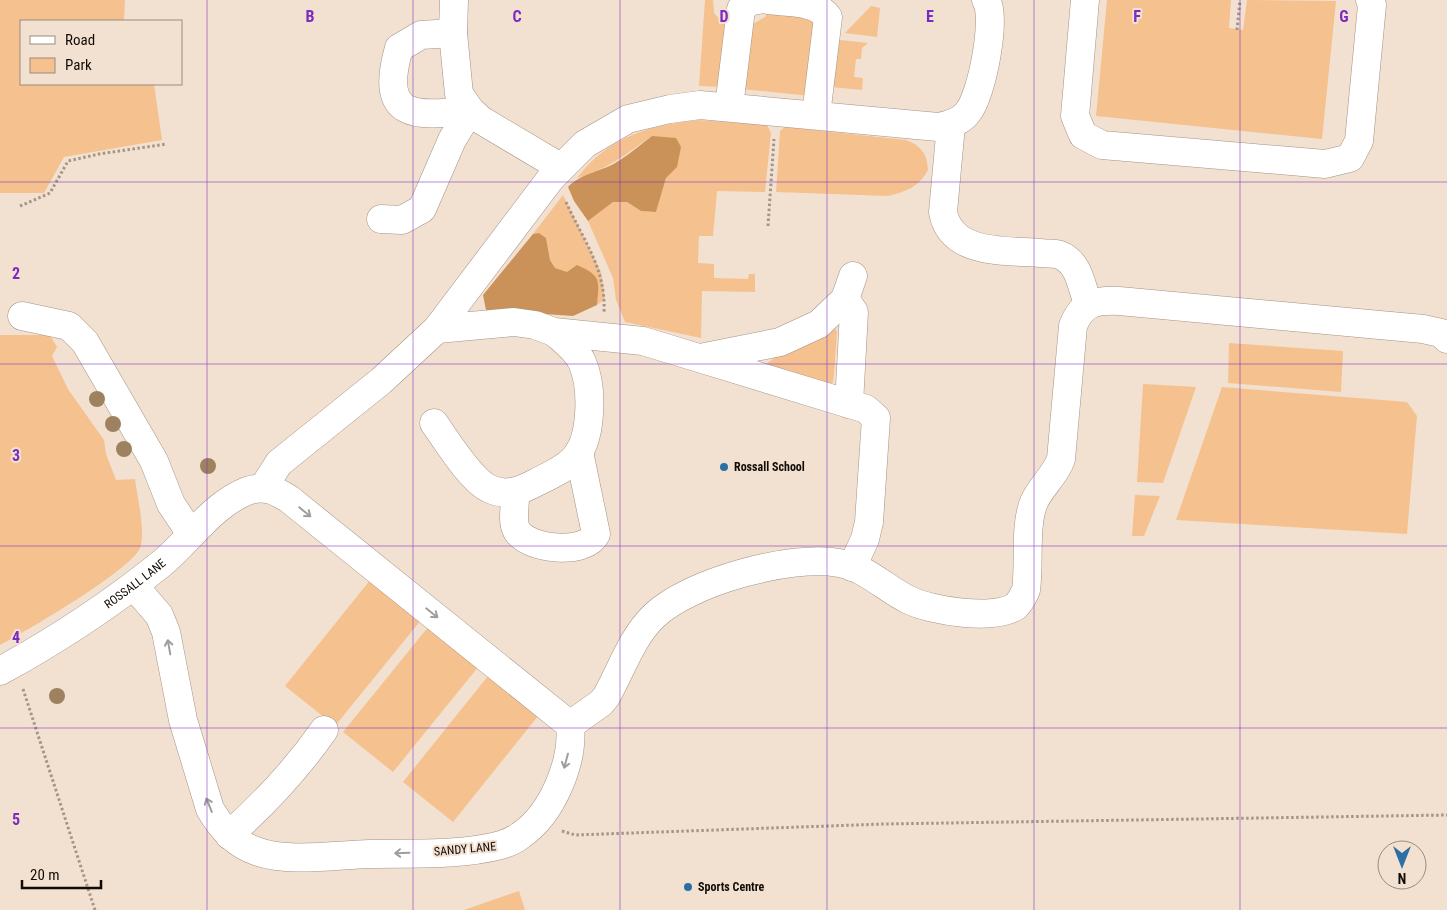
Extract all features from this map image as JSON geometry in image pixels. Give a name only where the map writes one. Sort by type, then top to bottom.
[{"type":"street","points":[[454,0],[453,33],[459,94],[470,110],[481,120],[556,172]]},
{"type":"street","points":[[729,107],[741,8],[750,1],[758,0]]},
{"type":"street","points":[[768,0],[814,6],[822,9],[828,17],[816,115]]},
{"type":"street","points":[[986,0],[990,6],[983,78],[979,94],[968,113],[951,125],[938,127],[700,105],[670,108],[628,120],[585,144],[556,172],[437,329],[381,381],[279,463],[263,488],[274,490],[289,500],[570,725],[595,708],[606,697],[646,624],[656,614],[686,595],[730,578],[777,566],[829,562],[852,567],[908,600],[930,607],[993,613],[1008,610],[1022,600],[1027,582],[1032,509],[1039,493],[1053,476],[1060,459],[1073,326],[1082,309],[1088,303],[1098,300],[1119,301],[1423,329],[1441,333],[1447,339]]},
{"type":"street","points":[[1085,0],[1075,116],[1083,135],[1102,145],[1325,164],[1350,158],[1359,141],[1372,5],[1370,0]]},
{"type":"street","points":[[453,33],[421,35],[399,48],[394,68],[393,94],[401,107],[416,113],[441,114],[470,110]]},
{"type":"street","points":[[380,220],[402,220],[422,210],[452,140],[470,110]]},
{"type":"street","points":[[951,125],[943,212],[945,222],[953,236],[975,247],[1061,255],[1079,272],[1088,303]]},
{"type":"street","points":[[701,358],[780,342],[818,324],[849,288],[854,312],[850,404]]},
{"type":"street","points":[[22,316],[69,326],[85,342],[154,462],[173,508],[191,534]]},
{"type":"street","points":[[437,329],[490,322],[514,322],[534,325],[554,332],[603,335],[643,341],[866,409],[876,418],[868,530],[852,567]]},
{"type":"street","points":[[434,424],[479,482],[491,489],[515,492],[563,468],[579,452],[587,427],[589,410],[586,376],[582,361],[572,348],[554,332]]},
{"type":"street","points":[[515,492],[515,524],[524,538],[534,544],[547,547],[586,544],[593,540],[596,534],[579,452]]},
{"type":"street","name":"ROSSALL LANE","points":[[7,667],[64,636],[134,586],[172,554],[226,503],[249,490],[263,488]]},
{"type":"street","name":"SANDY LANE","points":[[134,586],[159,615],[166,632],[183,720],[204,792],[218,823],[229,835],[257,852],[290,857],[462,851],[502,845],[521,835],[535,824],[549,804],[559,783],[569,746],[570,725]]},
{"type":"street","points":[[229,835],[266,803],[301,762],[324,730]]},
{"type":"path","points":[[1237,30],[1240,0]]},
{"type":"path","points":[[768,226],[776,111]]},
{"type":"path","points":[[20,206],[50,193],[68,161],[99,154],[167,144]]},
{"type":"path","points":[[556,172],[563,195],[601,272],[605,299],[603,335]]},
{"type":"path","points":[[7,667],[94,910]]},
{"type":"path","points":[[535,824],[575,835],[884,824],[1447,815]]},
{"type":"green space","points":[[0,0],[125,0],[124,20],[20,20],[20,85],[154,85],[162,140],[64,157],[44,193],[0,193]]},
{"type":"green space","points":[[705,0],[713,0],[714,13],[727,27],[723,87],[699,86]]},
{"type":"green space","points":[[1107,0],[1231,0],[1229,28],[1243,30],[1247,0],[1336,1],[1322,139],[1096,116]]},
{"type":"green space","points":[[871,6],[880,8],[877,37],[845,33]]},
{"type":"green space","points":[[771,7],[816,15],[811,96],[741,89],[748,27],[765,17]]},
{"type":"green space","points":[[840,40],[868,43],[862,48],[861,59],[856,59],[854,77],[863,78],[862,90],[831,87],[835,51]]},
{"type":"green space","points":[[698,120],[767,125],[771,133],[765,192],[717,191],[713,236],[699,236],[698,263],[714,264],[714,278],[748,279],[749,274],[755,274],[755,292],[702,291],[701,338],[625,322],[616,300],[613,278],[588,221],[613,202],[627,202],[641,211],[656,212],[666,178],[677,167],[652,136],[608,165],[577,178],[602,152],[616,143],[663,125]]},
{"type":"green space","points":[[785,127],[906,140],[916,145],[925,155],[928,170],[916,185],[900,193],[888,196],[776,192],[780,131]]},
{"type":"green space","points":[[563,195],[601,272],[605,299],[597,305],[598,283],[555,268],[550,260],[546,238],[539,233],[533,234]]},
{"type":"green space","points":[[830,328],[835,328],[837,332],[833,382],[829,384],[761,368],[781,353]]},
{"type":"green space","points":[[0,335],[50,335],[57,347],[52,356],[68,389],[104,440],[106,454],[116,480],[135,479],[142,541],[140,548],[132,558],[118,571],[76,600],[0,645]]},
{"type":"green space","points":[[1229,343],[1343,351],[1341,392],[1228,383]]},
{"type":"green space","points":[[1143,384],[1196,387],[1163,483],[1137,482]]},
{"type":"green space","points":[[1222,387],[1407,402],[1417,416],[1407,534],[1176,520]]},
{"type":"green space","points":[[1135,495],[1160,496],[1144,536],[1132,536]]},
{"type":"green space","points":[[371,579],[421,620],[335,726],[285,686]]},
{"type":"green space","points":[[429,626],[479,666],[393,772],[343,732]]},
{"type":"green space","points":[[488,676],[538,716],[453,822],[403,782]]},
{"type":"green space","points":[[519,891],[525,910],[464,910]]},
{"type":"shaded area","points":[[652,136],[676,138],[681,147],[677,167],[666,178],[656,212],[641,211],[627,202],[613,202],[588,221],[574,201],[568,187],[580,178],[613,164]]},
{"type":"shaded area","points":[[539,233],[546,238],[550,260],[555,268],[567,272],[577,265],[595,276],[598,284],[597,305],[573,316],[486,310],[483,295],[533,234]]},
{"type":"place","name":"Rossall School","points":[[724,467]]},
{"type":"place","name":"Sports Centre","points":[[688,887]]}]
